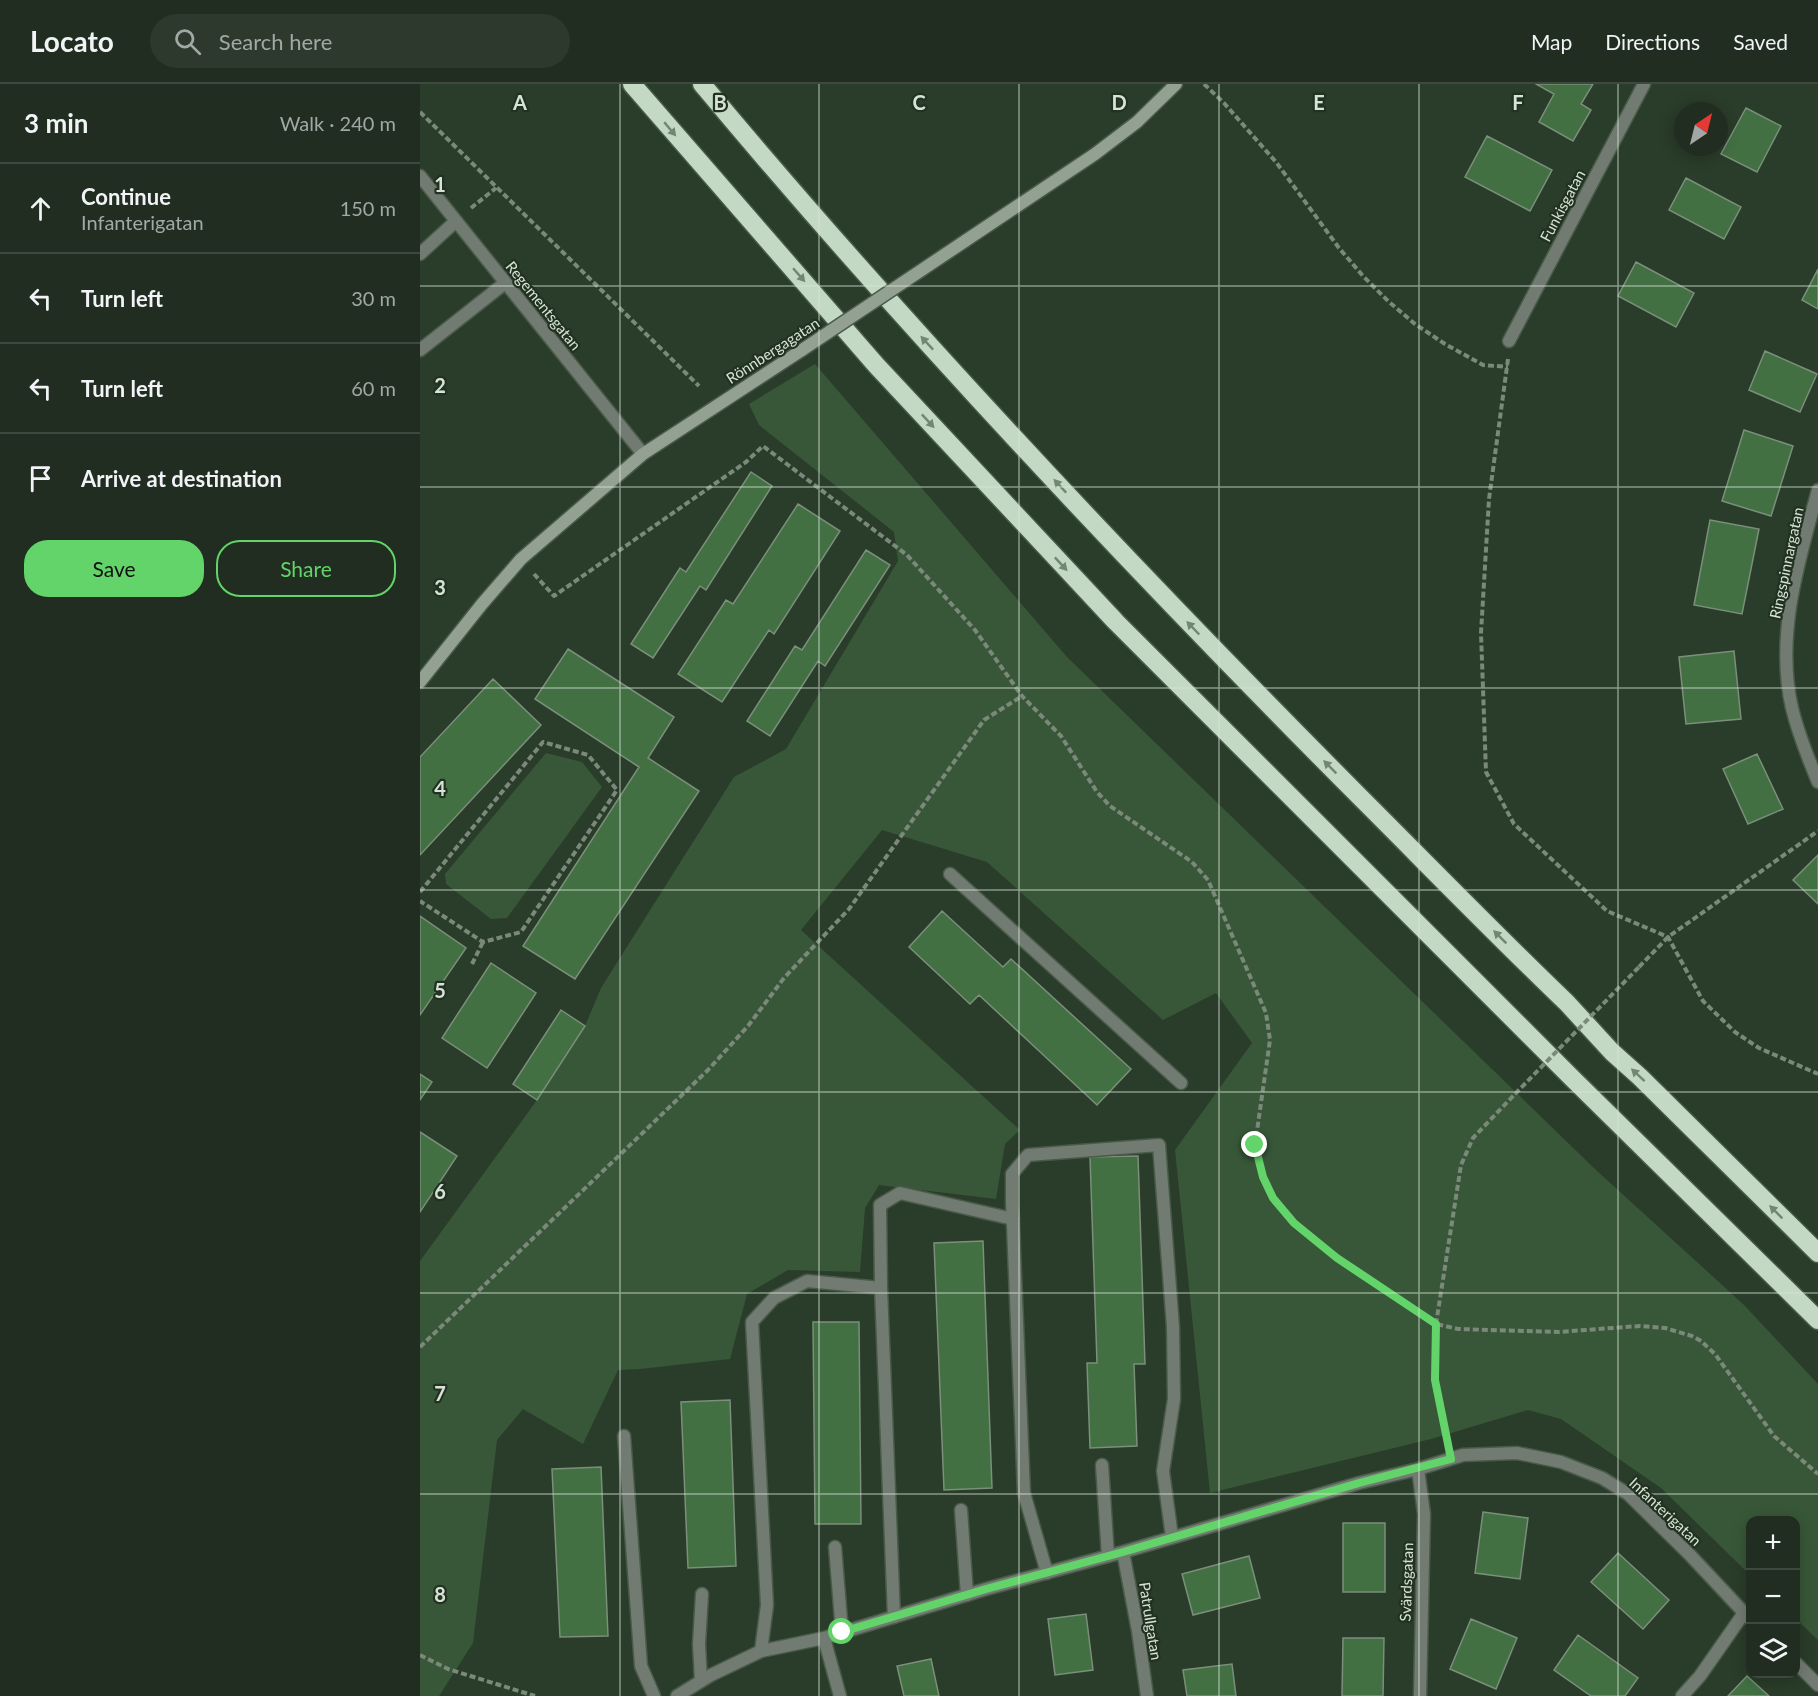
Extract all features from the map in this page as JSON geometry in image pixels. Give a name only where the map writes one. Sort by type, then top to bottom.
[{"type":"highway","points":[[632,84],[876,365],[1116,622],[1582,1088],[1818,1320]]},
{"type":"highway","points":[[702,84],[910,324],[1152,586],[1245,682],[1567,1003],[1612,1052],[1818,1253]]},
{"type":"street","name":"Rönnbergagatan","points":[[420,682],[521,559],[643,454],[1095,154],[1137,122],[1176,84]]},
{"type":"street","name":"Funkisgatan","points":[[1509,342],[1644,84]]},
{"type":"street","name":"Regementsgatan","points":[[420,176],[643,454]]},
{"type":"street","points":[[420,254],[456,221]]},
{"type":"street","points":[[420,350],[505,283]]},
{"type":"street","name":"Ringspinnargatan","points":[[1818,490],[1801,551],[1789,611],[1787,672],[1792,707],[1818,782]]},
{"type":"street","points":[[950,874],[1181,1083]]},
{"type":"street","points":[[1047,1573],[1024,1493],[1012,1174],[1028,1155],[1159,1145],[1173,1327],[1174,1399],[1163,1471],[1172,1537]]},
{"type":"street","points":[[894,1617],[881,1288],[880,1205],[900,1192],[1013,1219]]},
{"type":"street","points":[[761,1651],[767,1605],[752,1322],[774,1298],[807,1281],[881,1288]]},
{"type":"street","points":[[624,1436],[641,1666],[654,1696]]},
{"type":"street","name":"Infanterigatan","points":[[677,1696],[701,1681],[761,1651],[824,1638],[967,1595],[1463,1455],[1517,1453],[1561,1462],[1602,1479],[1628,1494],[1746,1615]]},
{"type":"street","points":[[1102,1465],[1108,1556]]},
{"type":"street","name":"Svärdsgatan","points":[[1418,1469],[1424,1514],[1420,1696]]},
{"type":"street","points":[[961,1510],[967,1595]]},
{"type":"street","points":[[835,1548],[842,1632]]},
{"type":"street","name":"Patrullgatan","points":[[1123,1552],[1138,1631],[1147,1696]]},
{"type":"street","points":[[701,1681],[699,1644],[702,1594]]},
{"type":"street","points":[[1682,1696],[1746,1617]]},
{"type":"street","points":[[824,1638],[840,1696]]},
{"type":"street","points":[[1800,1667],[1818,1685]]},
{"type":"path","points":[[1204,84],[1224,102],[1276,162],[1340,248],[1388,301],[1415,324],[1483,365],[1508,367]]},
{"type":"path","points":[[420,112],[699,386]]},
{"type":"path","points":[[456,221],[496,188]]},
{"type":"path","points":[[1509,342],[1508,367],[1489,499],[1481,633],[1486,772],[1514,824],[1607,911],[1668,937],[1703,1001],[1735,1032],[1759,1048],[1818,1074]]},
{"type":"path","points":[[521,559],[554,596],[746,462],[763,446],[907,555],[975,630],[1022,696],[1061,736],[1097,792],[1110,806],[1192,862],[1208,880],[1266,1013],[1270,1040],[1255,1145],[1263,1177],[1273,1198],[1294,1223],[1337,1258],[1436,1324],[1458,1329],[1558,1332],[1640,1326],[1665,1328],[1692,1336],[1715,1354],[1774,1436],[1818,1474]]},
{"type":"path","points":[[420,1347],[708,1070],[748,1026],[784,978],[849,909],[984,720],[1022,696]]},
{"type":"path","points":[[420,892],[543,742],[588,755],[617,790],[521,932],[483,942],[420,901]]},
{"type":"path","points":[[1451,1459],[1435,1380],[1436,1324],[1461,1165],[1473,1138],[1668,937],[1818,831]]},
{"type":"path","points":[[472,964],[483,942]]},
{"type":"path","points":[[420,1655],[448,1669],[535,1696]]},
{"type":"green space","points":[[815,364],[1067,657],[1596,1170],[1743,1304],[1818,1384],[1818,1640],[1800,1623],[1800,1516],[1746,1516],[1746,1571],[1661,1488],[1561,1419],[1528,1410],[1431,1439],[1210,1493],[1175,1150],[1252,1043],[1216,993],[1163,1020],[987,862],[882,830],[801,930],[1020,1130],[1005,1144],[996,1199],[879,1185],[865,1208],[860,1272],[788,1270],[747,1294],[730,1359],[618,1370],[583,1444],[523,1409],[497,1440],[473,1643],[439,1696],[420,1696],[420,1261],[537,1100],[585,1026],[601,988],[734,777],[786,749],[898,561],[894,532],[759,425],[749,404]]},
{"type":"green space","points":[[546,753],[582,762],[602,787],[507,918],[491,919],[446,884],[445,874]]},
{"type":"building","points":[[1536,84],[1593,84],[1581,104],[1591,110],[1573,141],[1539,122],[1554,94]]},
{"type":"building","points":[[1746,108],[1781,126],[1757,172],[1725,156],[1728,156],[1728,141]]},
{"type":"building","points":[[1487,136],[1552,170],[1530,211],[1465,177]]},
{"type":"building","points":[[1686,178],[1741,207],[1724,239],[1669,210]]},
{"type":"building","points":[[1636,262],[1694,293],[1676,327],[1618,296]]},
{"type":"building","points":[[1818,269],[1818,309],[1802,300]]},
{"type":"building","points":[[1765,351],[1817,374],[1800,412],[1749,390]]},
{"type":"building","points":[[1744,430],[1793,446],[1771,516],[1722,501]]},
{"type":"building","points":[[751,472],[772,486],[706,590],[700,586],[653,658],[631,644],[680,568],[686,572]]},
{"type":"building","points":[[798,504],[840,531],[774,634],[769,630],[722,702],[678,674],[726,600],[733,604]]},
{"type":"building","points":[[1710,520],[1759,529],[1742,614],[1694,605]]},
{"type":"building","points":[[866,550],[890,565],[825,666],[818,661],[770,736],[747,721],[795,646],[802,650]]},
{"type":"building","points":[[568,649],[674,717],[648,758],[699,791],[575,979],[523,946],[639,767],[535,699]]},
{"type":"building","points":[[1734,651],[1741,719],[1686,724],[1679,657]]},
{"type":"building","points":[[493,679],[541,725],[420,855],[420,757]]},
{"type":"building","points":[[1757,754],[1783,809],[1748,824],[1723,769]]},
{"type":"building","points":[[1818,855],[1818,904],[1793,880]]},
{"type":"building","points":[[942,911],[1003,967],[1011,959],[1131,1069],[1097,1105],[979,995],[970,1004],[909,947]]},
{"type":"building","points":[[420,916],[466,948],[420,1015]]},
{"type":"building","points":[[491,963],[536,993],[487,1068],[442,1038]]},
{"type":"building","points":[[561,1010],[585,1026],[537,1100],[513,1084]]},
{"type":"building","points":[[420,1074],[432,1082],[420,1100]]},
{"type":"building","points":[[420,1132],[457,1156],[420,1212]]},
{"type":"building","points":[[1138,1156],[1145,1364],[1134,1364],[1137,1446],[1090,1448],[1087,1363],[1097,1363],[1090,1157]]},
{"type":"building","points":[[983,1241],[992,1488],[944,1490],[934,1243]]},
{"type":"building","points":[[813,1322],[859,1322],[861,1524],[815,1524]]},
{"type":"building","points":[[730,1400],[736,1566],[688,1568],[681,1402]]},
{"type":"building","points":[[601,1467],[608,1636],[560,1637],[552,1469]]},
{"type":"building","points":[[1483,1512],[1528,1518],[1520,1579],[1475,1573]]},
{"type":"building","points":[[1343,1523],[1385,1523],[1385,1592],[1343,1592]]},
{"type":"building","points":[[1618,1553],[1669,1600],[1643,1629],[1591,1582]]},
{"type":"building","points":[[1249,1556],[1260,1598],[1193,1615],[1182,1574]]},
{"type":"building","points":[[1086,1614],[1093,1670],[1055,1675],[1048,1619]]},
{"type":"building","points":[[1471,1619],[1517,1638],[1496,1689],[1450,1669]]},
{"type":"building","points":[[1578,1635],[1638,1678],[1625,1696],[1591,1696],[1554,1670]]},
{"type":"building","points":[[1343,1638],[1384,1638],[1383,1696],[1342,1696]]},
{"type":"building","points":[[931,1659],[939,1696],[904,1696],[897,1666]]},
{"type":"building","points":[[1232,1664],[1236,1696],[1187,1696],[1183,1670]]},
{"type":"building","points":[[1746,1677],[1769,1696],[1728,1696]]},
{"type":"route","points":[[842,1632],[1359,1483],[1451,1459],[1435,1380],[1436,1324],[1337,1258],[1294,1223],[1273,1198],[1263,1177],[1255,1145]]}]
